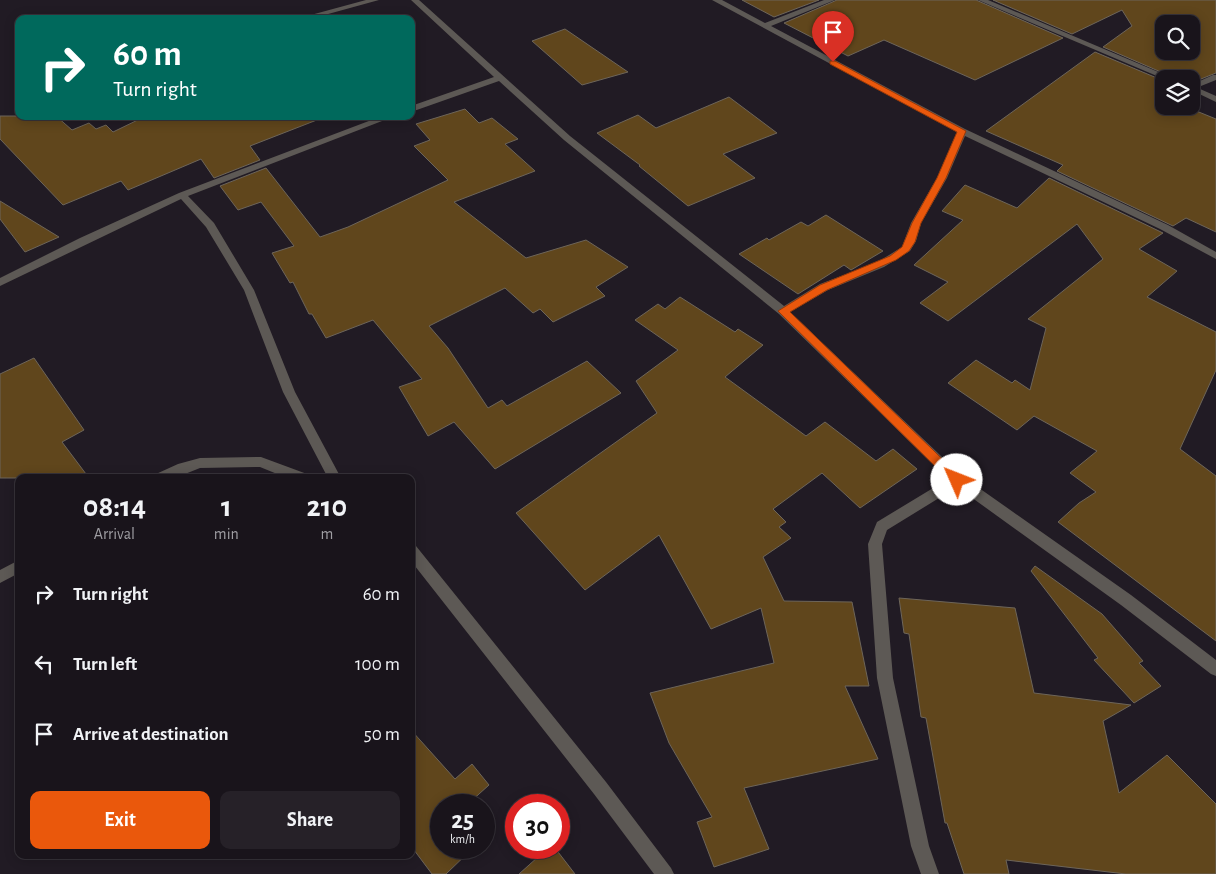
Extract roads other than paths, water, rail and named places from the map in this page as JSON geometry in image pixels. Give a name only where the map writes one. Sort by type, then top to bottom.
[{"type":"street","points":[[316,15],[375,0]]},
{"type":"street","points":[[415,0],[567,138],[783,311],[957,480],[1126,600],[1216,668]]},
{"type":"street","points":[[716,0],[962,131],[1148,219],[1216,256]]},
{"type":"street","points":[[765,26],[831,0]]},
{"type":"street","points":[[982,0],[1155,72]]},
{"type":"street","points":[[415,108],[501,77]]},
{"type":"street","points":[[1200,84],[1216,77]]},
{"type":"street","points":[[1200,91],[1216,99]]},
{"type":"street","points":[[0,282],[84,240],[182,195],[380,120]]},
{"type":"street","points":[[783,311],[824,287],[893,258],[906,249],[911,242],[916,223],[942,178],[962,131]]},
{"type":"street","points":[[182,195],[210,225],[249,290],[289,392],[333,474]]},
{"type":"street","points":[[171,474],[200,463],[261,462],[292,474]]},
{"type":"street","points":[[930,874],[920,846],[885,678],[875,544],[882,526],[957,480]]},
{"type":"street","points":[[415,555],[600,788],[665,874]]},
{"type":"street","points":[[0,577],[15,568]]}]
